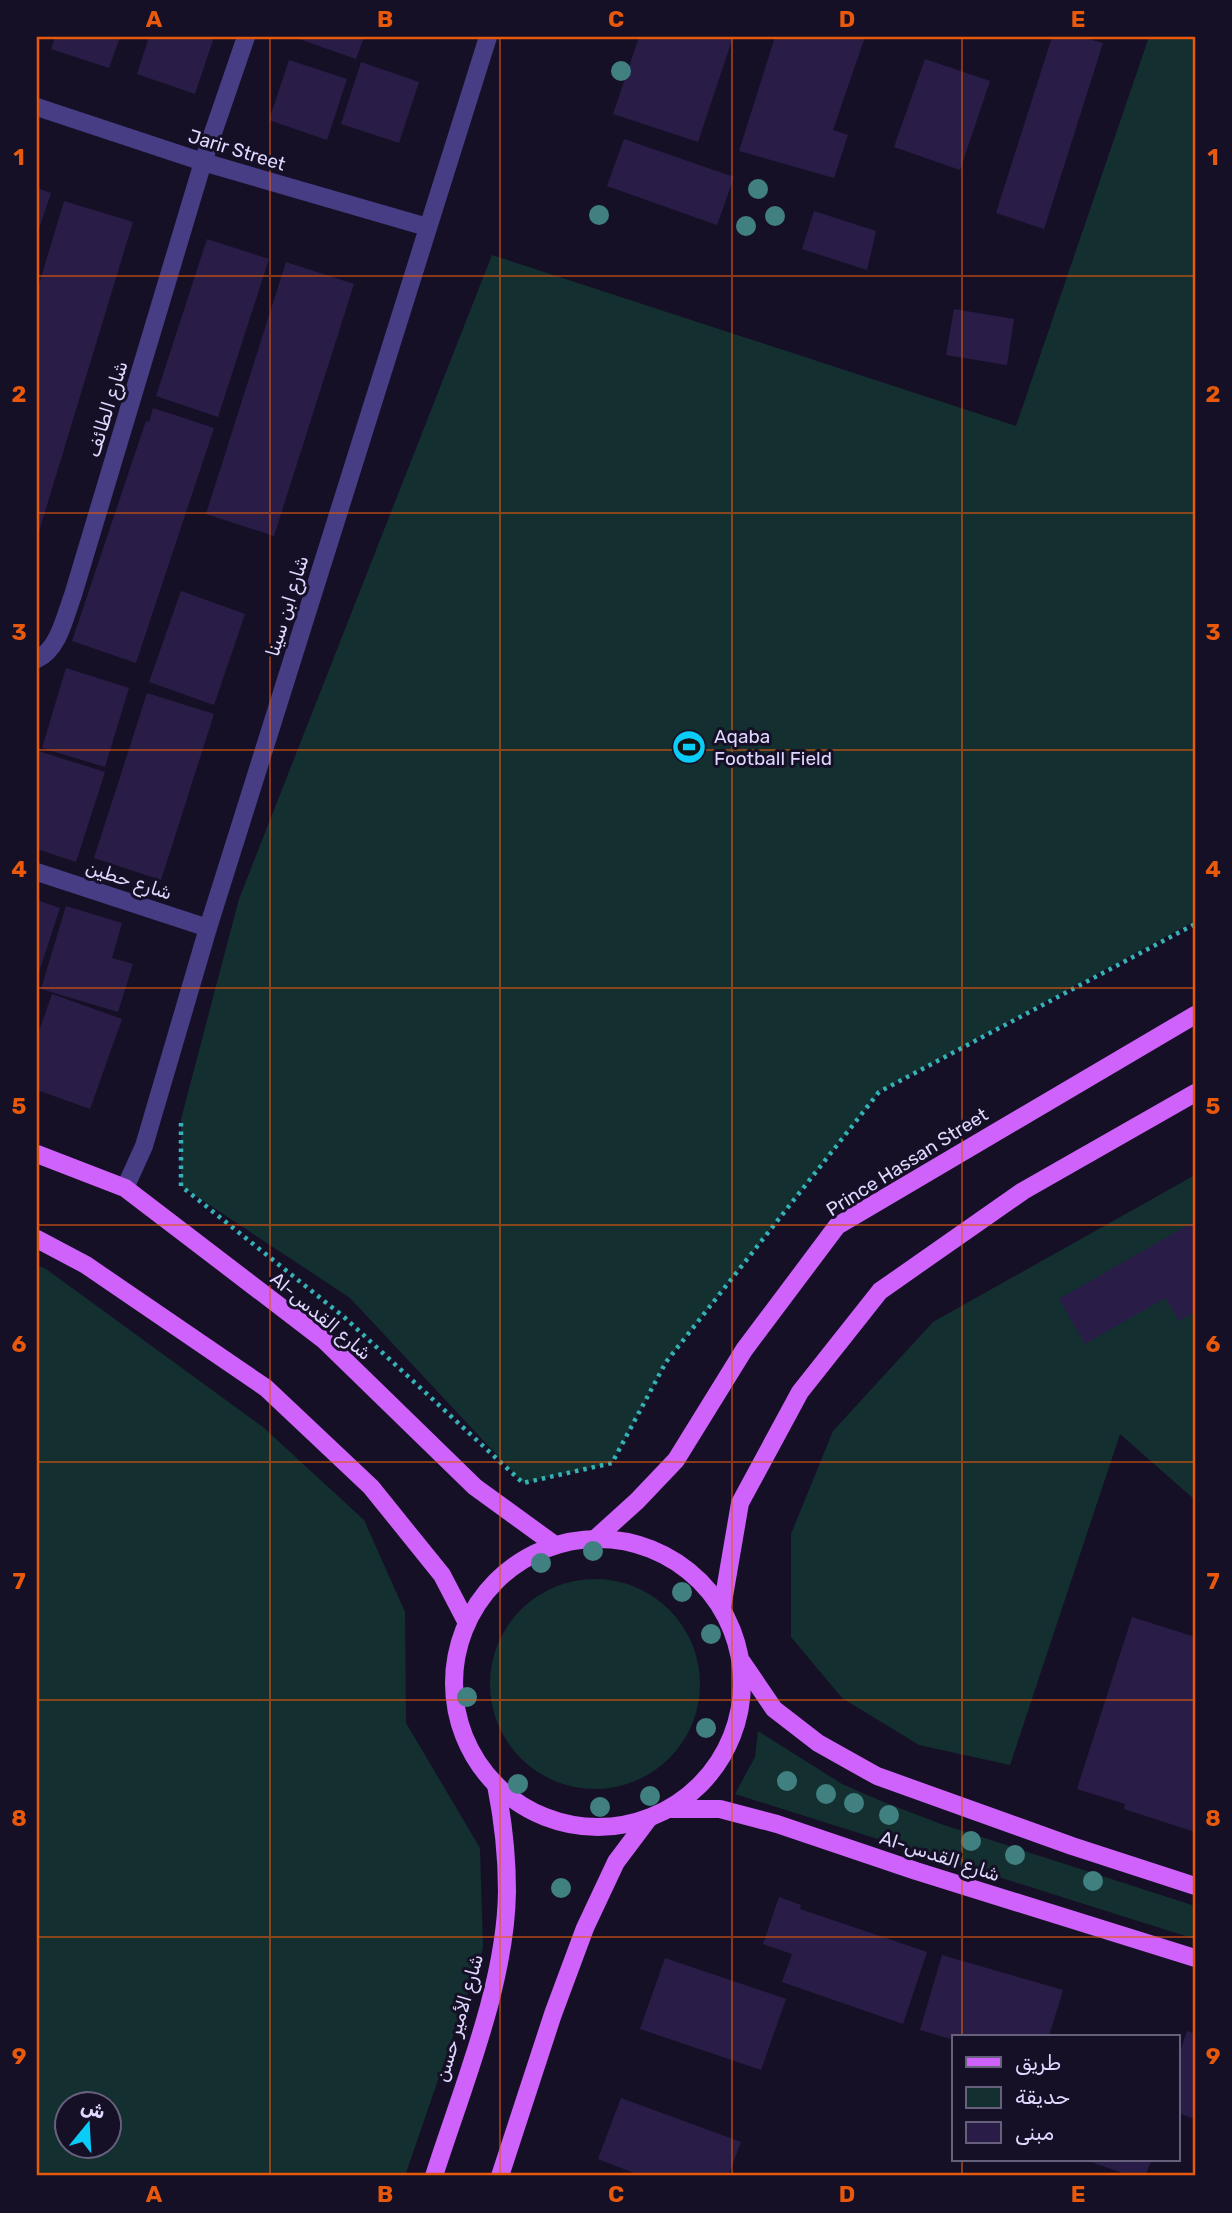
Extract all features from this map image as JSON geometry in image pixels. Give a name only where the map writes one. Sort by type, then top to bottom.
[{"type":"main road","name":"Prince Hassan Street","points":[[595,1539],[637,1501],[676,1460],[744,1350],[837,1226],[1195,1015]]},
{"type":"main road","points":[[722,1608],[740,1503],[800,1392],[880,1291],[1023,1191],[1195,1093]]},
{"type":"main road","name":"Al-شارع القدس","points":[[37,1154],[125,1188],[324,1340],[475,1487],[555,1545]]},
{"type":"main road","points":[[37,1239],[86,1265],[266,1388],[371,1487],[442,1575],[467,1623]]},
{"type":"main road","points":[[742,1662],[741,1705],[728,1747],[704,1783],[669,1809],[649,1818],[609,1827],[568,1824],[529,1809],[496,1784],[474,1757],[460,1725],[454,1691],[456,1656],[467,1623],[488,1589],[519,1563],[555,1545],[595,1539],[625,1541],[654,1550],[703,1584],[722,1608],[731,1625],[742,1662],[774,1709],[818,1743],[877,1776],[1060,1842],[1195,1886]]},
{"type":"main road","name":"شارع الأمير حسن","points":[[434,2176],[488,2007],[502,1943],[507,1894],[505,1835],[496,1784]]},
{"type":"main road","name":"Al-شارع القدس","points":[[669,1809],[720,1809],[777,1824],[916,1871],[1195,1958]]},
{"type":"main road","points":[[500,2176],[536,2064],[585,1928],[616,1862],[649,1818]]},
{"type":"street","name":"شارع الطائف","points":[[37,659],[45,655],[59,633],[73,595],[203,162],[246,37]]},
{"type":"street","name":"شارع ابن سينا","points":[[125,1188],[144,1146],[208,928],[488,37]]},
{"type":"street","name":"Jarir Street","points":[[37,107],[203,162],[427,228]]},
{"type":"street","name":"شارع حطين","points":[[37,872],[208,928]]},
{"type":"path","points":[[181,1119],[181,1186],[344,1317],[523,1483],[612,1463],[666,1362],[879,1091],[1195,924]]},
{"type":"green space","points":[[1149,37],[1195,37],[1195,921],[879,1092],[666,1362],[612,1463],[523,1483],[350,1298],[181,1186],[181,1119],[239,899],[492,255],[1016,426]]},
{"type":"green space","points":[[1195,1175],[1195,1500],[1120,1434],[1010,1765],[919,1745],[842,1698],[791,1637],[791,1534],[833,1431],[933,1322]]},
{"type":"green space","points":[[37,1265],[263,1427],[364,1520],[405,1612],[406,1723],[480,1848],[483,1949],[405,2176],[37,2176]]},
{"type":"green space","points":[[595,1579],[635,1587],[669,1610],[692,1644],[700,1684],[692,1724],[669,1758],[635,1781],[595,1789],[555,1781],[521,1758],[498,1724],[490,1684],[498,1644],[521,1610],[555,1587]]},
{"type":"green space","points":[[758,1731],[842,1784],[881,1801],[941,1824],[1195,1906],[1195,1939],[735,1794],[755,1757]]},
{"type":"building","points":[[55,37],[120,37],[109,68],[51,49]]},
{"type":"building","points":[[149,37],[214,37],[195,94],[137,74]]},
{"type":"building","points":[[299,37],[364,37],[356,59]]},
{"type":"building","points":[[639,37],[733,37],[698,142],[613,114]]},
{"type":"building","points":[[775,37],[865,37],[833,130],[848,135],[834,178],[739,151]]},
{"type":"building","points":[[1052,37],[1081,37],[1103,43],[1044,229],[996,213]]},
{"type":"building","points":[[925,59],[990,81],[960,170],[894,147]]},
{"type":"building","points":[[289,60],[347,79],[327,140],[269,120]]},
{"type":"building","points":[[361,62],[419,82],[399,143],[341,124]]},
{"type":"building","points":[[624,139],[734,177],[717,225],[607,186]]},
{"type":"building","points":[[37,188],[51,193],[37,234]]},
{"type":"building","points":[[64,201],[133,222],[37,538],[37,291]]},
{"type":"building","points":[[814,211],[876,231],[867,270],[802,249]]},
{"type":"building","points":[[207,239],[269,259],[218,417],[156,396]]},
{"type":"building","points":[[286,262],[354,284],[274,536],[206,514]]},
{"type":"building","points":[[954,309],[1014,319],[1007,365],[946,355]]},
{"type":"building","points":[[153,408],[214,428],[136,663],[72,641],[146,421],[149,422]]},
{"type":"building","points":[[181,591],[245,614],[214,705],[149,682]]},
{"type":"building","points":[[66,668],[129,688],[105,767],[42,748]]},
{"type":"building","points":[[147,693],[214,714],[161,880],[94,858]]},
{"type":"building","points":[[38,751],[105,772],[76,862],[37,849]]},
{"type":"building","points":[[37,900],[60,908],[37,978]]},
{"type":"building","points":[[66,906],[122,923],[112,958],[133,964],[118,1012],[41,989]]},
{"type":"building","points":[[52,994],[122,1019],[90,1109],[37,1090],[37,1037]]},
{"type":"building","points":[[1195,1221],[1195,1312],[1179,1321],[1165,1298],[1085,1344],[1059,1299]]},
{"type":"building","points":[[1132,1617],[1195,1637],[1195,1832],[1124,1809],[1125,1804],[1077,1789]]},
{"type":"building","points":[[779,1897],[801,1905],[800,1909],[927,1952],[903,2024],[782,1982],[792,1954],[763,1944]]},
{"type":"building","points":[[942,1955],[1063,1990],[1049,2035],[952,2035],[952,2039],[920,2030]]},
{"type":"building","points":[[665,1958],[786,1999],[761,2070],[640,2029]]},
{"type":"building","points":[[1187,2031],[1195,2034],[1195,2119],[1180,2114],[1180,2052]]},
{"type":"building","points":[[621,2098],[741,2142],[728,2176],[642,2176],[598,2159]]},
{"type":"building","points":[[1086,2160],[1152,2160],[1145,2176],[1131,2176]]},
{"type":"place","name":"Aqaba Football Field","points":[[689,747]]}]
